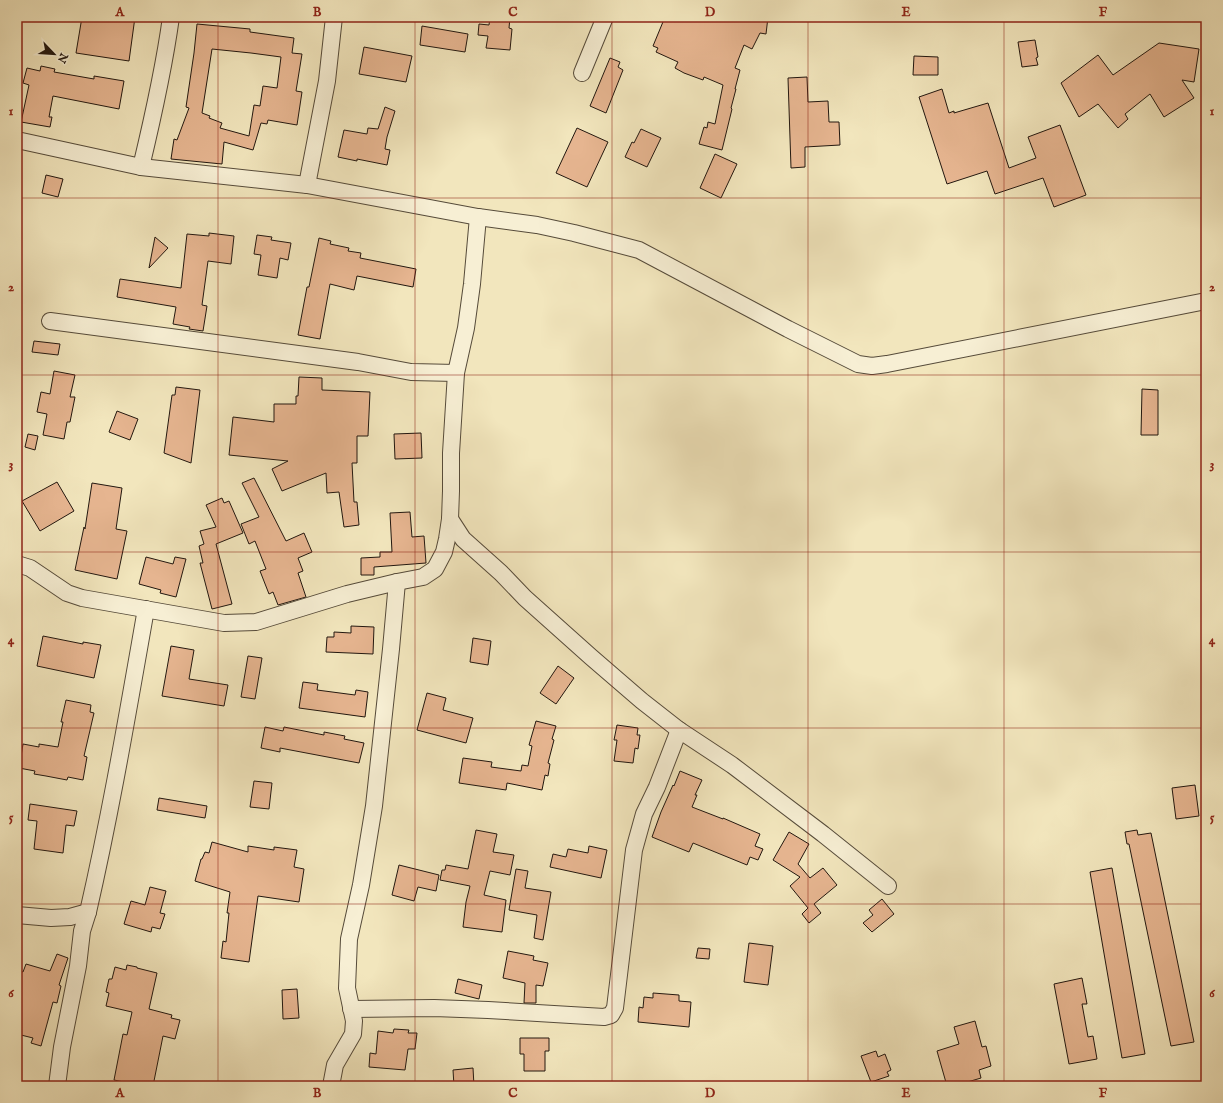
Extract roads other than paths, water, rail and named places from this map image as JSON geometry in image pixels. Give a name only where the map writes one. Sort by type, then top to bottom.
[{"type":"street","points":[[142,167],[159,92],[171,17]]},
{"type":"street","points":[[307,185],[327,81],[334,17]]},
{"type":"street","points":[[582,73],[606,17]]},
{"type":"street","points":[[17,140],[142,167],[307,185],[478,217],[545,226],[639,250],[858,364],[872,366],[1206,301]]},
{"type":"street","points":[[17,564],[30,568],[67,593],[82,598],[224,622],[256,622],[339,596],[423,577],[435,569],[444,552],[450,519],[451,453],[456,373],[466,328],[472,284],[478,217]]},
{"type":"street","points":[[50,321],[358,362],[411,372],[456,373]]},
{"type":"street","points":[[450,519],[464,538],[525,598],[591,657],[679,730],[732,765],[823,834],[888,886]]},
{"type":"street","points":[[331,1086],[336,1065],[353,1034],[354,1021],[348,988],[349,939],[374,806],[397,582]]},
{"type":"street","points":[[57,1086],[62,1047],[78,966],[82,931],[88,912],[115,787],[146,610]]},
{"type":"street","points":[[351,1009],[434,1008],[604,1017],[611,1015],[615,1008],[634,850],[644,814],[657,787],[679,730]]},
{"type":"street","points":[[17,916],[51,918],[70,917],[88,912]]}]
